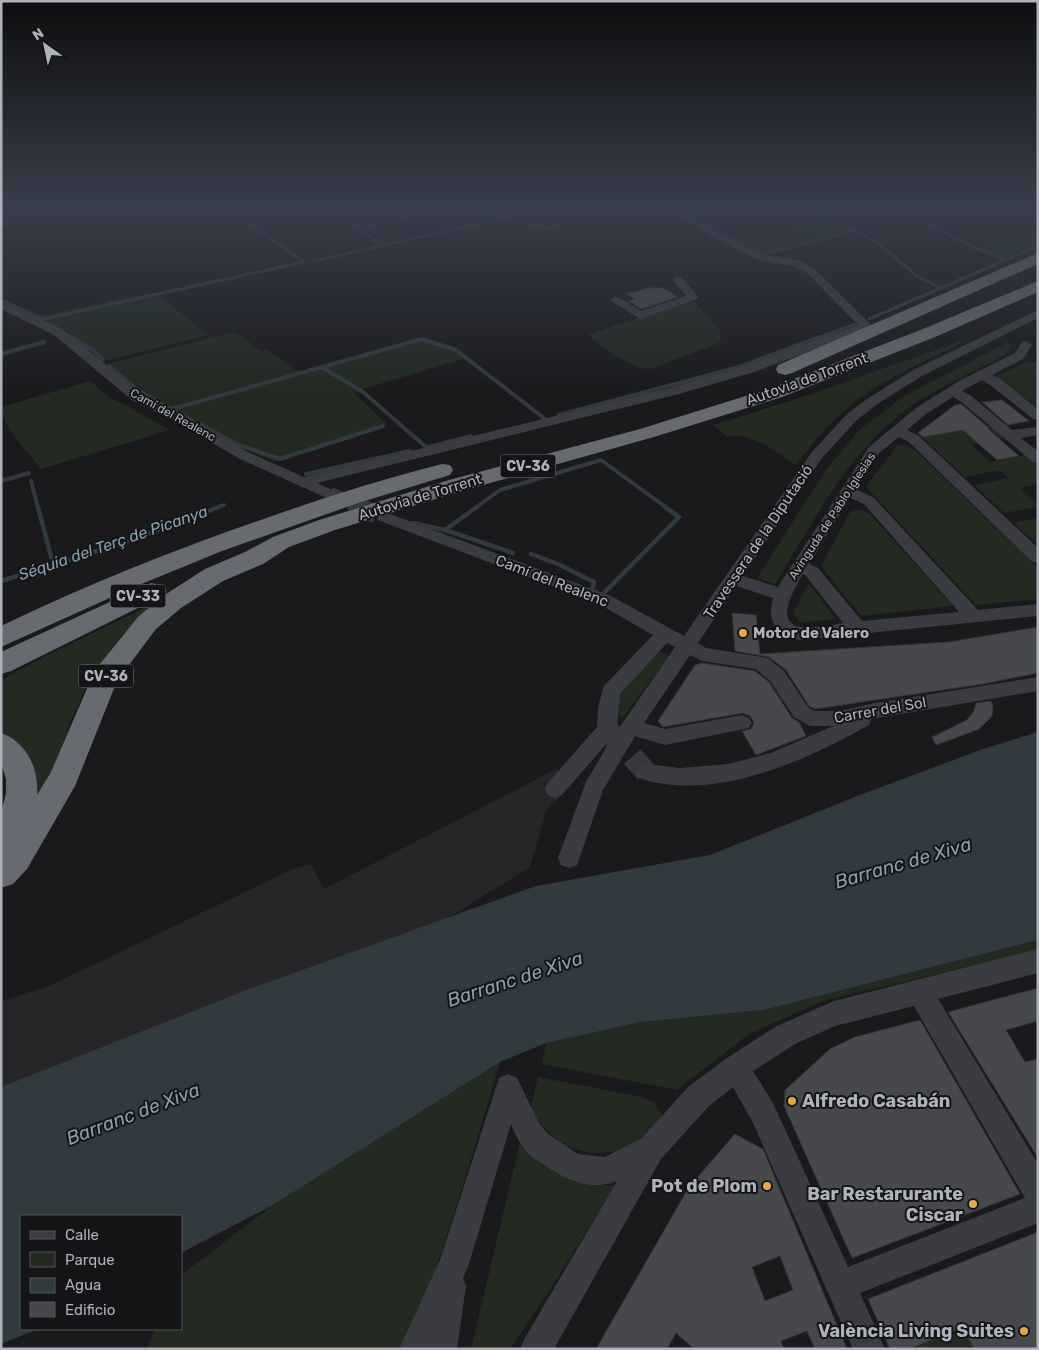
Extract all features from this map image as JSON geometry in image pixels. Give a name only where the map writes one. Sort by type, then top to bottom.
[{"type":"highway","points":[[771,385],[1017,268]]},
{"type":"highway","name":"Autovia de Torrent","points":[[1,872],[15,859],[64,777],[105,677],[147,623],[172,602],[214,575],[254,558],[281,542],[392,504],[647,433],[771,385],[1038,271]]},
{"type":"highway","name":"Autovia de Torrent","points":[[1,638],[107,589],[270,523],[370,490],[584,432],[771,385],[930,333],[1038,286]]},
{"type":"highway","points":[[771,385],[802,388],[942,339],[1038,299]]},
{"type":"highway","name":"CV-33","points":[[1,664],[135,598],[230,557],[281,542]]},
{"type":"highway","points":[[1,745],[18,763],[23,785],[19,808],[1,844]]},
{"type":"street","points":[[303,482],[674,391],[748,369],[866,326],[807,268]]},
{"type":"street","points":[[616,300],[640,315],[693,297],[676,279]]},
{"type":"street","name":"Camí del Realenc","points":[[1,305],[58,332],[137,397],[246,456],[328,494]]},
{"type":"street","name":"Travessera de la Diputació","points":[[569,858],[594,788],[630,727],[817,455],[851,419],[912,376],[1038,313]]},
{"type":"street","points":[[1004,330],[1022,350],[1038,356]]},
{"type":"street","name":"Avinguda de Pablo Iglesias","points":[[856,628],[799,634],[787,629],[782,623],[778,612],[782,595],[812,544],[874,450],[921,411],[1022,350]]},
{"type":"street","points":[[981,375],[994,381],[1038,416]]},
{"type":"street","points":[[952,391],[965,398],[1038,459]]},
{"type":"street","points":[[896,430],[914,439],[1038,558]]},
{"type":"street","points":[[1010,436],[1038,431]]},
{"type":"street","points":[[847,491],[869,501],[973,616]]},
{"type":"street","name":"Camí del Realenc","points":[[384,517],[605,600],[687,645]]},
{"type":"street","points":[[800,566],[812,572],[856,628],[1038,610]]},
{"type":"street","points":[[732,578],[782,595]]},
{"type":"street","points":[[555,789],[608,729],[608,707],[611,691],[666,633]]},
{"type":"street","name":"Carrer del Sol","points":[[687,645],[708,656],[761,663],[777,676],[801,712],[810,718],[840,719],[875,710],[1038,684]]},
{"type":"street","name":"Carrer del Sol","points":[[982,692],[1009,696],[1038,694]]},
{"type":"street","points":[[646,772],[679,777],[737,772],[800,750],[852,726],[875,710]]},
{"type":"street","points":[[630,727],[665,737],[742,723]]},
{"type":"street","points":[[536,1349],[651,1149],[698,1097],[736,1067],[786,1036],[834,1014],[1038,961]]},
{"type":"street","points":[[920,992],[1038,1192]]},
{"type":"street","points":[[736,1067],[763,1113],[868,1349]]},
{"type":"street","points":[[415,1349],[454,1264],[508,1088],[529,1133],[537,1143],[573,1168],[606,1171],[651,1149]]},
{"type":"street","points":[[841,1285],[1038,1208]]},
{"type":"street","points":[[441,1349],[454,1264]]},
{"type":"shaded area","points":[[558,768],[555,789],[559,798],[547,809],[530,867],[448,918],[246,990],[1,1087],[1,1001],[49,986],[295,868],[311,864],[324,889]]},
{"type":"green space","points":[[156,293],[208,335],[104,361],[67,333],[39,316],[128,297]]},
{"type":"green space","points":[[692,299],[720,330],[721,340],[717,344],[650,369],[642,368],[626,361],[588,335]]},
{"type":"green space","points":[[232,332],[238,334],[261,351],[267,350],[300,373],[425,339],[449,347],[466,358],[356,391],[355,394],[388,425],[275,462],[254,453],[133,386],[107,364]]},
{"type":"green space","points":[[976,336],[887,381],[854,403],[833,422],[795,465],[755,440],[737,436],[728,437],[713,425],[802,397]]},
{"type":"green space","points":[[1007,343],[1011,345],[1008,353],[922,399],[877,435],[844,474],[775,584],[757,578],[826,470],[859,430],[904,396]]},
{"type":"green space","points":[[1027,362],[1038,362],[1038,408],[996,376]]},
{"type":"green space","points":[[90,381],[108,396],[170,430],[41,469],[11,431],[2,415],[1,407]]},
{"type":"green space","points":[[990,425],[1004,438],[971,444],[990,462],[1025,455],[1038,466],[1038,484],[1020,488],[1038,504],[1038,507],[1004,513],[974,485],[1009,478],[1000,470],[965,477],[922,437]]},
{"type":"green space","points":[[898,445],[905,445],[915,450],[1038,568],[1038,599],[976,605],[866,487]]},
{"type":"green space","points":[[857,510],[871,515],[953,606],[861,616],[821,566],[850,512]]},
{"type":"green space","points":[[1038,518],[1038,545],[1014,523]]},
{"type":"green space","points":[[809,583],[836,619],[800,623],[793,613]]},
{"type":"green space","points":[[163,599],[122,635],[91,677],[71,721],[46,791],[37,805],[36,776],[21,745],[1,733],[1,680]]},
{"type":"green space","points":[[658,651],[669,656],[620,721],[618,699],[624,687]]},
{"type":"green space","points":[[1038,940],[1038,950],[823,1001],[749,1034],[677,1090],[542,1064],[546,1043],[554,1040],[640,1022],[764,1010]]},
{"type":"green space","points":[[500,1062],[431,1285],[416,1324],[403,1349],[147,1349],[155,1330],[182,1330],[182,1274],[273,1205]]},
{"type":"green space","points":[[538,1077],[637,1096],[655,1102],[655,1106],[663,1115],[641,1139],[626,1149],[597,1153],[574,1149],[554,1137],[530,1110]]},
{"type":"green space","points":[[520,1142],[542,1163],[559,1175],[588,1185],[615,1185],[553,1285],[510,1349],[471,1349]]},
{"type":"green space","points":[[963,1327],[974,1349],[909,1349]]},
{"type":"water","name":"Barranc de Xiva","points":[[1038,732],[1038,940],[764,1010],[640,1022],[546,1043],[500,1062],[273,1205],[182,1252],[182,1215],[20,1215],[20,1330],[36,1330],[1,1344],[1,1087],[246,990],[536,886],[710,855],[860,795],[986,748]]},
{"type":"building","points":[[651,287],[655,289],[661,287],[678,297],[641,309],[629,301],[635,299],[627,294]]},
{"type":"building","points":[[1002,400],[1029,421],[1008,425],[982,402]]},
{"type":"building","points":[[961,404],[1019,456],[997,460],[963,430],[923,437],[918,433],[955,405]]},
{"type":"building","points":[[732,613],[756,615],[760,654],[949,642],[1038,627],[1038,673],[983,684],[815,709],[809,706],[786,670],[769,657],[735,651]]},
{"type":"building","points":[[702,663],[755,671],[769,682],[792,718],[799,722],[806,736],[756,755],[742,731],[751,729],[754,722],[750,716],[743,713],[663,727],[658,721],[695,665]]},
{"type":"building","points":[[991,701],[993,706],[992,716],[979,729],[936,745],[932,737],[967,720],[974,711],[976,703]]},
{"type":"building","points":[[1038,988],[1038,1021],[1006,1030],[1025,1062],[1038,1059],[1038,1158],[948,1012]]},
{"type":"building","points":[[920,1020],[1020,1194],[852,1258],[784,1106],[785,1090],[830,1049],[855,1037]]},
{"type":"building","points":[[735,1134],[763,1149],[847,1349],[815,1349],[807,1331],[781,1341],[784,1349],[694,1349],[676,1333],[667,1349],[596,1349],[689,1187]],"holes":[[[780,1256],[793,1290],[765,1301],[752,1267]]]},
{"type":"building","points":[[1038,1232],[1038,1349],[974,1349],[963,1327],[909,1349],[890,1349],[868,1299]]},
{"type":"waterway","points":[[1,300],[44,319],[277,268]]},
{"type":"waterway","points":[[907,268],[917,276],[941,288]]},
{"type":"waterway","points":[[941,288],[987,268]]},
{"type":"waterway","points":[[869,319],[941,288]]},
{"type":"waterway","points":[[815,339],[855,324]]},
{"type":"waterway","points":[[69,336],[74,339]]},
{"type":"waterway","points":[[71,337],[94,351],[102,359]]},
{"type":"waterway","points":[[559,415],[739,367],[819,337]]},
{"type":"waterway","points":[[172,409],[422,339],[456,350],[545,419]]},
{"type":"waterway","points":[[1,354],[44,342]]},
{"type":"waterway","points":[[109,366],[139,391],[192,420]]},
{"type":"waterway","points":[[323,368],[363,392],[426,447]]},
{"type":"waterway","points":[[200,424],[239,445],[280,459],[383,426]]},
{"type":"waterway","points":[[425,448],[471,436]]},
{"type":"waterway","points":[[306,474],[410,451]]},
{"type":"waterway","points":[[475,508],[500,490],[601,460],[667,508]]},
{"type":"waterway","points":[[1,481],[29,473]]},
{"type":"waterway","points":[[31,481],[38,508]]},
{"type":"waterway","name":"Séquia del Terç de Picanya","points":[[216,508],[224,505]]},
{"type":"waterway","points":[[38,507],[53,564]]},
{"type":"waterway","name":"Séquia del Terç de Picanya","points":[[1,581],[126,542],[219,507]]},
{"type":"waterway","points":[[445,530],[477,507]]},
{"type":"waterway","points":[[602,595],[679,517],[665,507]]},
{"type":"waterway","name":"Séquia del Terç de Picanya","points":[[412,523],[445,530]]},
{"type":"waterway","name":"Séquia del Terç de Picanya","points":[[445,530],[513,553]]},
{"type":"waterway","name":"Séquia del Terç de Picanya","points":[[531,554],[558,564],[594,582],[592,590],[596,592]]},
{"type":"tunnel","points":[[330,494],[363,508]]},
{"type":"tunnel","points":[[360,507],[383,517]]},
{"type":"tunnel","points":[[610,732],[646,772]]},
{"type":"place","name":"Motor de Valero","points":[[743,633]]},
{"type":"place","name":"Alfredo Casabán","points":[[792,1101]]},
{"type":"place","name":"Pot de Plom","points":[[767,1186]]},
{"type":"place","name":"Bar Restarurante Ciscar","points":[[973,1204]]},
{"type":"place","name":"València Living Suites","points":[[1024,1331]]}]
